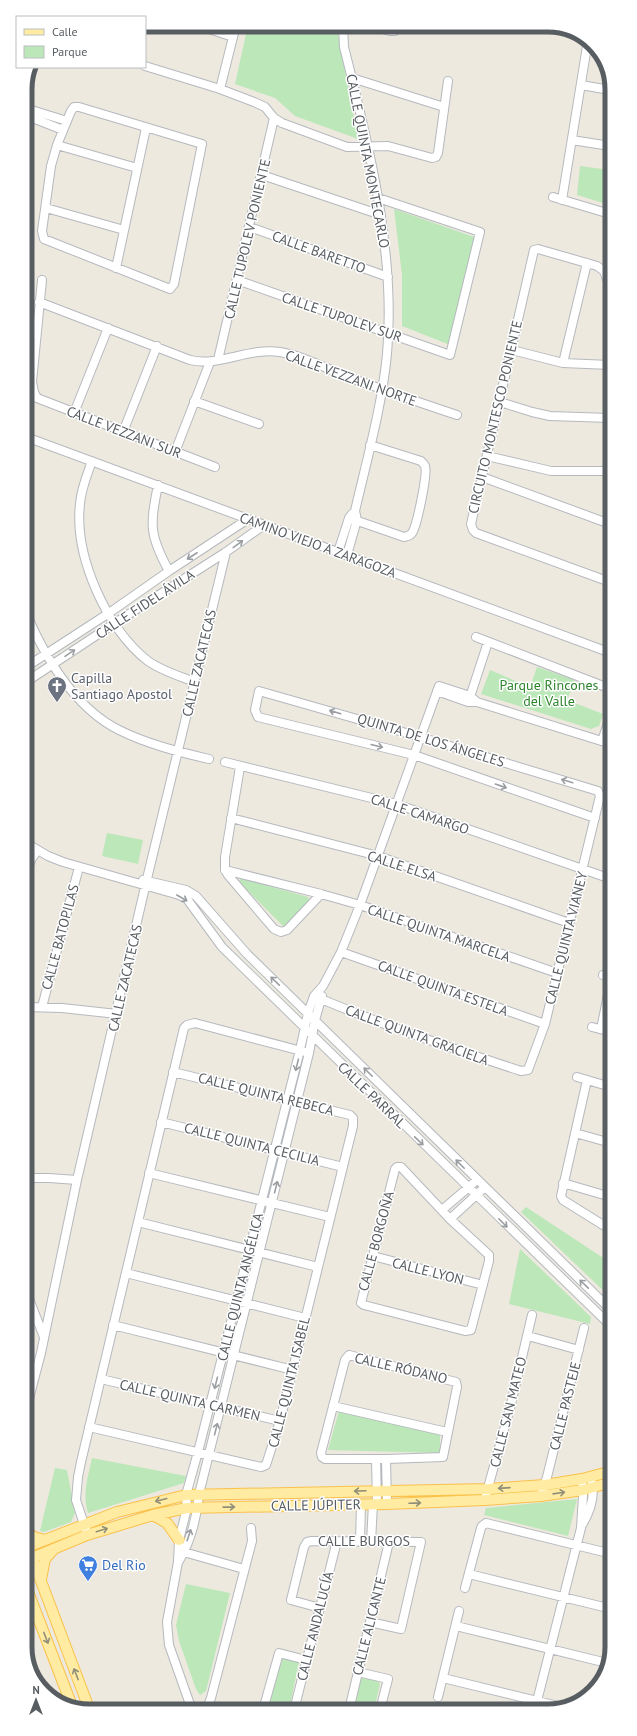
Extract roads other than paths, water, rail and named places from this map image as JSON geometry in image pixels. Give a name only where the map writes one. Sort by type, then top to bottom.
[{"type":"main road","name":"CALLE JÚPITER","points":[[32,1558],[87,1535],[153,1515],[187,1508],[379,1504],[485,1500],[541,1496],[587,1483],[605,1474]]},
{"type":"main road","name":"CALLE JÚPITER","points":[[32,1544],[117,1512],[186,1495],[488,1489],[605,1482]]},
{"type":"main road","points":[[153,1515],[167,1523],[181,1547]]},
{"type":"main road","points":[[32,1535],[44,1540]]},
{"type":"main road","points":[[41,1581],[44,1559],[55,1548]]},
{"type":"main road","points":[[32,1563],[41,1581],[87,1704]]},
{"type":"main road","points":[[32,1602],[70,1701]]},
{"type":"street","points":[[218,32],[233,37]]},
{"type":"street","points":[[220,89],[234,32]]},
{"type":"street","name":"CALLE QUINTA MONTECARLO","points":[[338,552],[356,511],[385,375],[388,333],[388,277],[378,198],[344,47],[343,32]]},
{"type":"street","points":[[562,200],[587,48]]},
{"type":"street","points":[[146,66],[220,89],[265,107],[274,118],[288,125],[341,145],[353,148],[388,146],[434,158],[438,153],[448,81]]},
{"type":"street","points":[[352,78],[444,107]]},
{"type":"street","points":[[581,86],[605,89]]},
{"type":"street","points":[[76,107],[200,143],[202,146],[173,287],[167,289],[44,238],[42,231],[52,166],[57,145],[67,121],[72,109],[76,107]]},
{"type":"street","points":[[32,110],[67,121]]},
{"type":"street","points":[[32,118],[63,130]]},
{"type":"street","name":"CALLE TUPOLEV PONIENTE","points":[[218,360],[274,118]]},
{"type":"street","points":[[116,268],[146,128]]},
{"type":"street","points":[[572,140],[605,145]]},
{"type":"street","points":[[57,145],[137,168]]},
{"type":"street","points":[[262,175],[380,215]]},
{"type":"street","points":[[553,197],[605,213]]},
{"type":"street","name":"CALLE TUPOLEV SUR","points":[[237,280],[447,355],[452,354],[480,232],[378,198]]},
{"type":"street","points":[[46,208],[124,230]]},
{"type":"street","name":"CALLE BARETTO","points":[[250,227],[388,277]]},
{"type":"street","name":"CIRCUITO MONTESCO PONIENTE","points":[[605,275],[601,268],[587,263],[538,249],[534,250],[500,402],[471,518],[472,530],[476,533],[605,580]]},
{"type":"street","points":[[563,363],[587,263]]},
{"type":"street","points":[[39,302],[42,280]]},
{"type":"street","name":"CALLE VEZZANI NORTE","points":[[39,302],[157,346],[190,360],[210,362],[262,351],[282,352],[382,390],[457,415]]},
{"type":"street","name":"CALLE VEZZANI SUR","points":[[39,302],[32,382],[35,396],[42,401],[214,467]]},
{"type":"street","points":[[74,413],[108,328]]},
{"type":"street","points":[[123,432],[157,346]]},
{"type":"street","points":[[512,350],[563,363],[605,365]]},
{"type":"street","points":[[174,452],[210,362]]},
{"type":"street","points":[[194,401],[259,424]]},
{"type":"street","points":[[500,402],[550,416],[605,418]]},
{"type":"street","name":"CAMINO VIEJO A ZARAGOZA","points":[[32,439],[605,650]]},
{"type":"street","points":[[353,519],[404,537],[409,536],[412,533],[416,521],[426,474],[425,466],[421,461],[370,444]]},
{"type":"street","points":[[487,456],[551,471],[605,471]]},
{"type":"street","points":[[92,461],[80,504],[81,540],[93,582],[115,623],[128,641],[148,661],[168,672],[195,682]]},
{"type":"street","points":[[482,477],[605,522]]},
{"type":"street","points":[[158,485],[153,516],[154,539],[169,571]]},
{"type":"street","name":"CALLE FIDEL ÁVILA","points":[[32,663],[109,613],[248,519]]},
{"type":"street","name":"CALLE QUINTA MONTECARLO","points":[[346,555],[353,519]]},
{"type":"street","name":"CALLE FIDEL ÁVILA","points":[[32,678],[226,552],[264,525]]},
{"type":"street","name":"CALLE ZACATECAS","points":[[32,1386],[44,1337],[77,1180],[226,552]]},
{"type":"street","points":[[32,625],[46,653],[71,689],[101,719],[134,737],[178,752],[209,759]]},
{"type":"street","points":[[476,637],[605,687]]},
{"type":"street","points":[[469,699],[488,642]]},
{"type":"street","points":[[314,996],[323,986],[341,952],[360,905],[439,688],[477,702],[605,742]]},
{"type":"street","name":"QUINTA DE LOS ÁNGELES","points":[[595,818],[414,755],[258,717],[255,712],[258,692],[260,691],[420,737],[598,791],[600,796]]},
{"type":"street","points":[[602,741],[605,732]]},
{"type":"street","name":"CALLE CAMARGO","points":[[225,762],[240,767],[396,804],[605,877]]},
{"type":"street","points":[[240,767],[225,857],[225,870],[277,932],[287,930],[322,894]]},
{"type":"street","name":"CALLE QUINTA VIANEY","points":[[521,1071],[528,1070],[531,1067],[545,1024],[600,796]]},
{"type":"street","name":"CALLE ELSA","points":[[231,818],[378,856],[569,923]]},
{"type":"street","name":"CALLE PARRAL","points":[[32,846],[53,858],[79,867],[146,884],[182,896],[187,900],[222,947],[304,1029],[605,1320]]},
{"type":"street","points":[[32,856],[38,850]]},
{"type":"street","name":"CALLE BATOPILAS","points":[[42,1007],[79,867]]},
{"type":"street","name":"CALLE QUINTA MARCELA","points":[[225,870],[360,905],[557,973]]},
{"type":"street","name":"CALLE PARRAL","points":[[146,884],[186,890],[194,893],[247,954],[605,1304]]},
{"type":"street","name":"CALLE QUINTA ESTELA","points":[[341,952],[545,1024]]},
{"type":"street","name":"CALLE QUINTA ANGÉLICA","points":[[181,1547],[197,1508],[199,1494],[309,1053],[315,1020],[322,1000],[323,986]]},
{"type":"street","name":"CALLE QUINTA ANGÉLICA","points":[[190,1704],[169,1645],[167,1633],[167,1622],[187,1508],[186,1495],[288,1100],[308,1013],[314,996]]},
{"type":"street","name":"CALLE QUINTA GRACIELA","points":[[314,996],[370,1020],[521,1071]]},
{"type":"street","points":[[601,1029],[605,999]]},
{"type":"street","points":[[32,1007],[86,1010],[117,1014]]},
{"type":"street","points":[[87,1535],[76,1500],[76,1489],[81,1462],[184,1028],[187,1025],[195,1023],[309,1053]]},
{"type":"street","points":[[592,1026],[605,1030]]},
{"type":"street","name":"CALLE QUINTA REBECA","points":[[173,1072],[350,1115],[353,1118],[353,1122]]},
{"type":"street","points":[[576,1077],[605,1085]]},
{"type":"street","points":[[587,1080],[562,1194],[563,1200],[605,1226]]},
{"type":"street","name":"CALLE QUINTA CECILIA","points":[[161,1122],[343,1167]]},
{"type":"street","name":"CALLE QUINTA ISABEL","points":[[90,1427],[261,1467],[264,1466],[269,1460],[280,1421],[353,1122]]},
{"type":"street","points":[[575,1133],[605,1141]]},
{"type":"street","name":"CALLE BORGOÑA","points":[[396,1167],[400,1167],[450,1218],[489,1256],[473,1328],[469,1331],[362,1304],[361,1301],[396,1167]]},
{"type":"street","points":[[149,1173],[330,1216]]},
{"type":"street","points":[[32,1178],[77,1180]]},
{"type":"street","points":[[442,1210],[477,1180]]},
{"type":"street","points":[[564,1183],[605,1195]]},
{"type":"street","points":[[450,1218],[485,1187]]},
{"type":"street","points":[[138,1222],[318,1267]]},
{"type":"street","name":"CALLE LYON","points":[[373,1256],[483,1285]]},
{"type":"street","points":[[126,1273],[305,1318]]},
{"type":"street","points":[[32,1307],[44,1337]]},
{"type":"street","name":"CALLE SAN MATEO","points":[[485,1500],[528,1336],[532,1315]]},
{"type":"street","points":[[113,1325],[293,1370]]},
{"type":"street","name":"CALLE PASTEJE","points":[[541,1496],[584,1328]]},
{"type":"street","points":[[528,1336],[579,1350]]},
{"type":"street","name":"CALLE RÓDANO","points":[[347,1356],[456,1382],[457,1387],[447,1432],[444,1456],[442,1458],[325,1459],[322,1457],[321,1453],[333,1406],[344,1360],[347,1356]]},
{"type":"street","name":"CALLE QUINTA CARMEN","points":[[101,1379],[280,1421]]},
{"type":"street","points":[[333,1406],[447,1432]]},
{"type":"street","points":[[376,1459],[381,1490]]},
{"type":"street","points":[[371,1542],[386,1459]]},
{"type":"street","points":[[536,1704],[580,1528],[587,1483]]},
{"type":"street","points":[[360,1542],[361,1504]]},
{"type":"street","points":[[465,1588],[480,1528],[486,1523],[605,1552]]},
{"type":"street","points":[[208,1704],[252,1541],[251,1528]]},
{"type":"street","name":"CALLE ANDALUCÍA","points":[[295,1704],[337,1541]]},
{"type":"street","name":"CALLE BURGOS","points":[[320,1608],[291,1600],[306,1542],[421,1542],[401,1629],[370,1622]]},
{"type":"street","name":"CALLE ALICANTE","points":[[350,1704],[389,1542]]},
{"type":"street","points":[[181,1547],[244,1569]]},
{"type":"street","points":[[469,1574],[605,1607]]},
{"type":"street","points":[[438,1697],[460,1612]]},
{"type":"street","points":[[456,1626],[603,1662]]},
{"type":"street","points":[[265,1704],[279,1653],[306,1660]]},
{"type":"street","points":[[358,1672],[388,1680],[382,1704]]},
{"type":"street","points":[[443,1678],[533,1704]]},
{"type":"place","name":"Capilla Santiago Apostol","points":[[57,703]]},
{"type":"place","name":"Del Rio","points":[[88,1582]]},
{"type":"park label","name":"Parque Rincones del Valle","points":[[549,694]]}]
